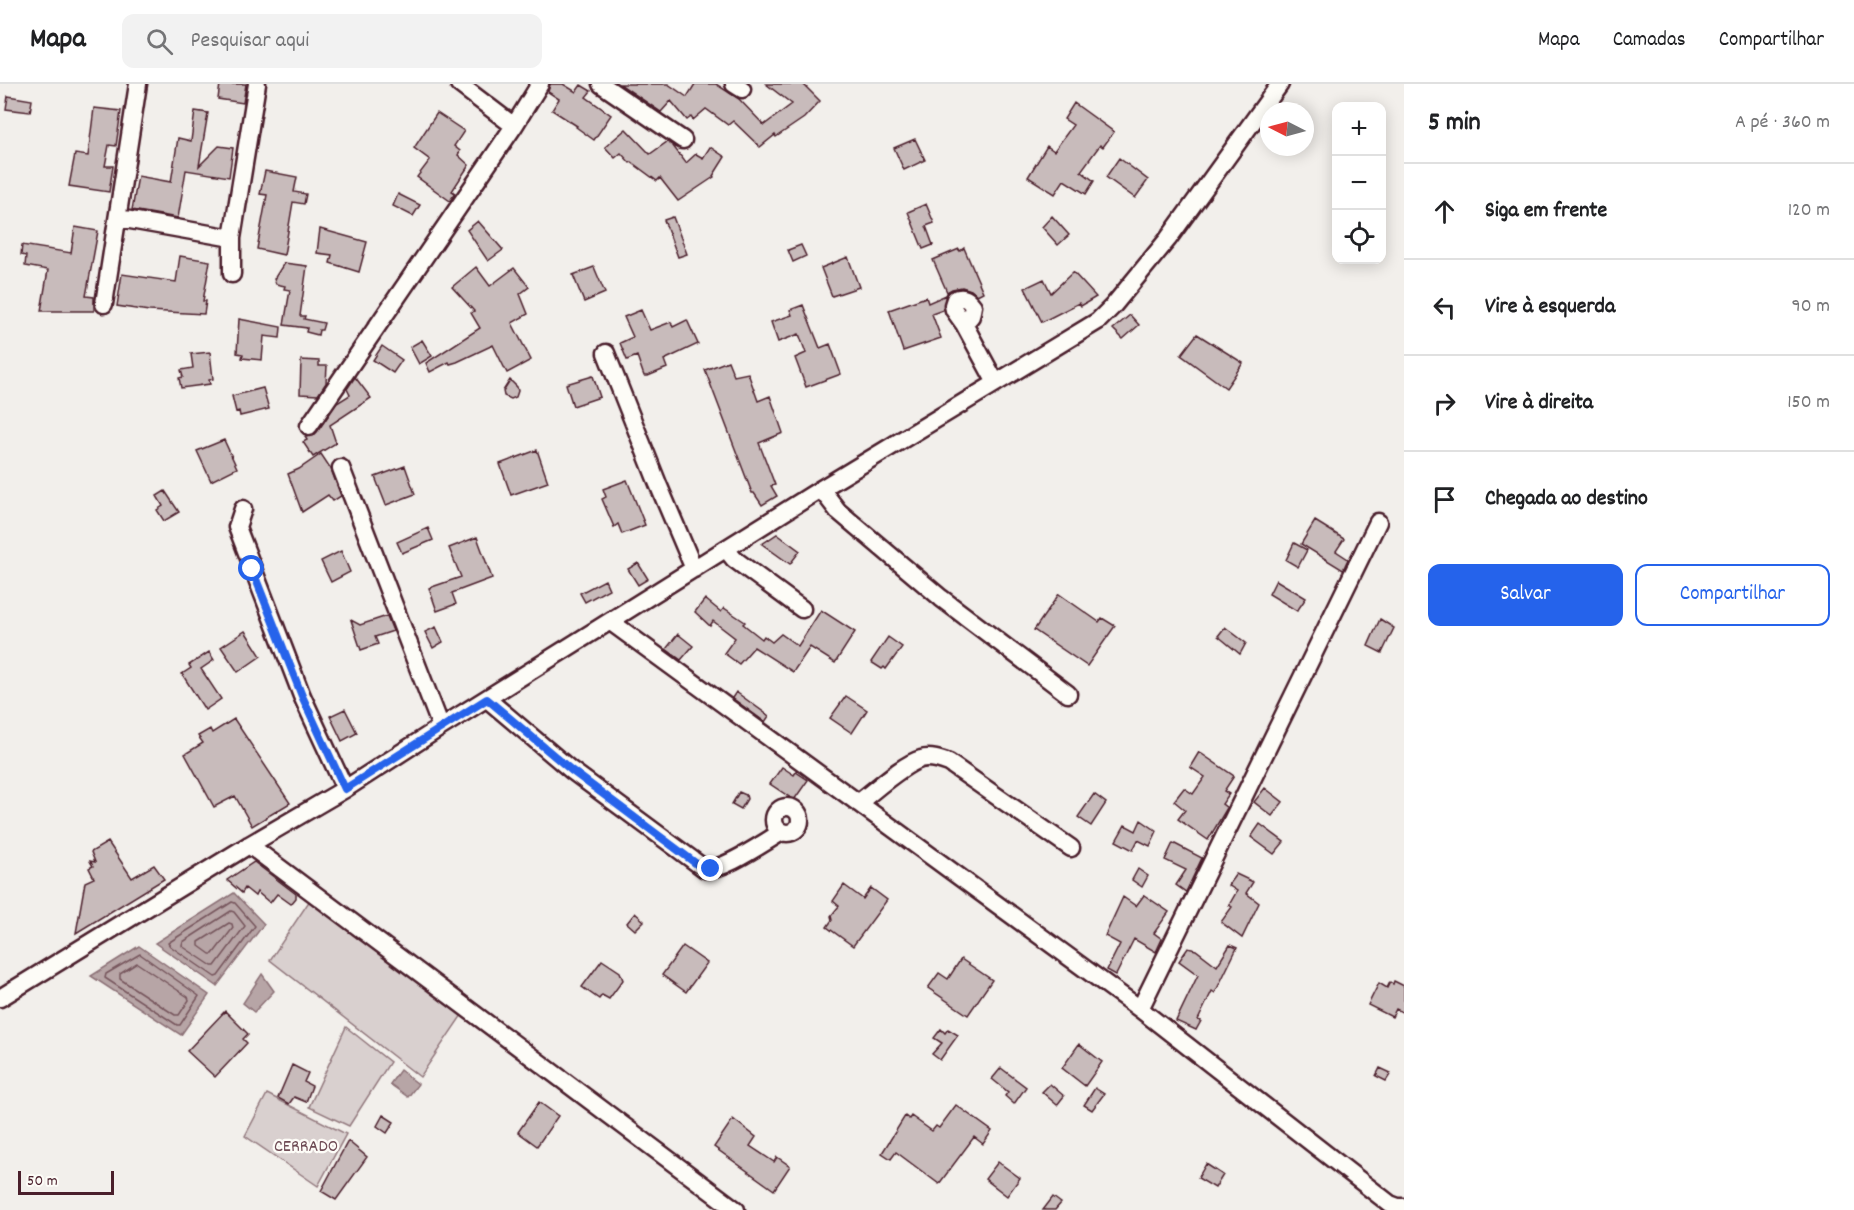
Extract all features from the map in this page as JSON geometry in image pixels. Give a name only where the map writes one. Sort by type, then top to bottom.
[{"type":"street","points":[[104,304],[119,219],[138,84]]},
{"type":"street","points":[[232,274],[232,238],[257,84]]},
{"type":"street","points":[[459,84],[514,126]]},
{"type":"street","points":[[309,426],[514,126],[540,84]]},
{"type":"street","points":[[600,84],[683,140]]},
{"type":"street","points":[[0,998],[249,845],[345,789],[821,489],[1098,321],[1168,239],[1280,84]]},
{"type":"street","points":[[119,219],[232,238]]},
{"type":"street","points":[[964,324],[996,383]]},
{"type":"street","points":[[606,353],[694,568]]},
{"type":"street","points":[[341,468],[441,727]]},
{"type":"street","points":[[821,489],[838,511],[940,598],[1068,694]]},
{"type":"street","points":[[243,509],[237,528],[302,696],[345,789]]},
{"type":"street","points":[[1140,1009],[1378,522]]},
{"type":"street","points":[[726,549],[734,559],[802,609]]},
{"type":"street","points":[[611,622],[1140,1009],[1390,1204],[1398,1208],[1404,1207]]},
{"type":"street","points":[[487,699],[571,770],[705,869],[728,862],[782,832]]},
{"type":"street","points":[[858,803],[916,761],[923,758],[938,759],[949,763],[1071,848]]},
{"type":"street","points":[[249,845],[736,1210]]},
{"type":"green space","points":[[310,900],[462,1015],[420,1077],[270,960]]},
{"type":"green space","points":[[346,1027],[390,1062],[349,1126],[309,1107]]},
{"type":"green space","name":"CERRADO","points":[[267,1094],[346,1134],[318,1186],[245,1136]]},
{"type":"water","points":[[234,893],[264,924],[217,986],[155,943]]},
{"type":"water","points":[[139,946],[209,995],[181,1035],[91,976]]},
{"type":"water","points":[[262,974],[274,991],[254,1012],[243,1003]]},
{"type":"water","points":[[400,1070],[418,1084],[408,1097],[390,1084]]},
{"type":"building","points":[[220,84],[246,84],[243,103],[218,99]]},
{"type":"building","points":[[550,84],[563,84],[576,92],[581,85],[591,91],[586,97],[611,115],[594,140],[552,110],[559,99],[548,92]]},
{"type":"building","points":[[620,84],[668,84],[687,97],[695,84],[716,84],[739,99],[764,125],[792,104],[766,84],[803,84],[820,101],[804,118],[760,147],[733,121],[728,125],[706,109],[693,120],[691,117],[687,120],[671,101],[661,112]]},
{"type":"building","points":[[8,96],[32,100],[30,112],[6,109]]},
{"type":"building","points":[[1074,103],[1114,132],[1103,147],[1100,145],[1081,171],[1094,181],[1086,194],[1064,180],[1055,194],[1028,177],[1047,146],[1054,151],[1073,125],[1064,119]]},
{"type":"building","points":[[94,108],[121,111],[116,146],[109,145],[105,166],[113,166],[109,192],[69,186],[75,154],[88,156]]},
{"type":"building","points":[[195,111],[208,113],[199,166],[219,146],[233,148],[229,177],[186,170],[178,218],[132,210],[138,176],[171,182],[178,138],[191,141]]},
{"type":"building","points":[[437,113],[464,131],[454,146],[460,151],[458,155],[469,165],[452,191],[455,193],[450,201],[417,177],[430,160],[414,148]]},
{"type":"building","points":[[626,129],[650,154],[667,142],[686,163],[696,154],[703,158],[710,147],[725,157],[714,177],[678,201],[660,178],[657,181],[630,163],[621,153],[615,158],[605,147]]},
{"type":"building","points":[[915,139],[925,160],[904,170],[894,148]]},
{"type":"building","points":[[1119,158],[1148,180],[1135,198],[1106,177]]},
{"type":"building","points":[[265,171],[297,177],[294,192],[306,194],[304,204],[293,202],[284,255],[257,249],[267,195],[260,194]]},
{"type":"building","points":[[398,194],[420,205],[413,216],[393,206]]},
{"type":"building","points":[[926,204],[934,223],[926,226],[933,245],[923,249],[908,212]]},
{"type":"building","points":[[1052,216],[1069,235],[1058,245],[1042,227]]},
{"type":"building","points":[[673,217],[687,254],[678,257],[664,220]]},
{"type":"building","points":[[478,221],[503,250],[488,261],[467,230]]},
{"type":"building","points":[[75,227],[98,231],[86,296],[94,297],[94,311],[41,311],[48,270],[25,266],[26,256],[21,255],[22,245],[71,253]]},
{"type":"building","points":[[320,229],[367,242],[359,272],[330,263],[332,255],[317,253]]},
{"type":"building","points":[[801,245],[806,256],[793,262],[788,250]]},
{"type":"building","points":[[964,248],[983,292],[977,295],[962,287],[947,292],[933,260]]},
{"type":"building","points":[[180,256],[210,261],[203,301],[206,301],[204,314],[149,311],[117,306],[122,274],[176,282]]},
{"type":"building","points":[[848,257],[859,287],[832,296],[821,268]]},
{"type":"building","points":[[284,263],[307,266],[300,316],[324,323],[318,335],[306,332],[307,328],[284,325],[290,290],[276,284],[274,279]]},
{"type":"building","points":[[476,267],[490,286],[514,268],[529,287],[520,294],[528,314],[512,323],[531,360],[507,373],[493,345],[430,372],[426,363],[480,328],[471,313],[474,311],[452,287]]},
{"type":"building","points":[[594,267],[605,293],[584,302],[573,275]]},
{"type":"building","points":[[1073,272],[1096,297],[1081,306],[1079,303],[1042,322],[1025,288],[1044,279],[1051,293]]},
{"type":"building","points":[[946,295],[943,310],[932,314],[941,338],[903,351],[889,310],[926,297],[928,303]]},
{"type":"building","points":[[803,305],[820,348],[830,344],[841,374],[806,387],[795,358],[806,353],[799,334],[778,342],[771,322],[792,315],[790,310]]},
{"type":"building","points":[[641,310],[650,330],[671,322],[673,327],[687,320],[698,344],[664,360],[667,368],[648,376],[644,376],[637,356],[627,360],[620,343],[633,337],[624,317]]},
{"type":"building","points":[[1130,315],[1139,325],[1123,339],[1113,329]]},
{"type":"building","points":[[239,319],[281,327],[280,338],[264,336],[262,360],[242,358],[243,354],[237,353]]},
{"type":"building","points":[[1197,334],[1243,363],[1226,388],[1181,355]]},
{"type":"building","points":[[422,340],[432,356],[419,364],[410,347]]},
{"type":"building","points":[[382,346],[402,360],[393,373],[373,360]]},
{"type":"building","points":[[210,352],[213,379],[209,380],[210,384],[181,388],[179,378],[183,377],[181,370],[193,368],[191,354]]},
{"type":"building","points":[[301,360],[319,361],[319,366],[327,366],[326,383],[318,395],[300,394]]},
{"type":"building","points":[[728,361],[734,376],[748,373],[758,401],[770,396],[783,433],[759,443],[775,485],[771,486],[777,496],[762,505],[752,493],[705,370]]},
{"type":"building","points":[[593,376],[600,397],[573,406],[566,384]]},
{"type":"building","points":[[355,377],[371,398],[330,425],[336,443],[313,457],[303,442],[307,440],[305,437],[313,436],[337,403],[350,395],[347,389]]},
{"type":"building","points":[[510,380],[518,391],[516,397],[511,399],[504,396],[503,391]]},
{"type":"building","points":[[263,388],[269,409],[240,416],[239,411],[236,412],[232,396]]},
{"type":"building","points":[[224,440],[237,468],[211,481],[197,451]]},
{"type":"building","points":[[537,450],[548,482],[511,495],[500,464]]},
{"type":"building","points":[[321,454],[331,469],[341,496],[333,501],[328,495],[302,512],[288,474]]},
{"type":"building","points":[[405,466],[415,494],[386,505],[375,477]]},
{"type":"building","points":[[627,480],[645,525],[622,534],[618,524],[614,527],[602,499],[606,497],[603,489]]},
{"type":"building","points":[[165,491],[179,512],[164,521],[157,510],[163,506],[157,496]]},
{"type":"building","points":[[1315,521],[1344,539],[1336,551],[1348,559],[1343,570],[1301,544]]},
{"type":"building","points":[[428,528],[433,540],[402,553],[397,542]]},
{"type":"building","points":[[777,534],[800,551],[790,564],[762,544]]},
{"type":"building","points":[[477,537],[492,578],[452,593],[456,604],[437,611],[429,588],[461,577],[449,548]]},
{"type":"building","points":[[1294,543],[1307,550],[1298,567],[1286,560]]},
{"type":"building","points":[[341,551],[350,572],[331,582],[321,561]]},
{"type":"building","points":[[638,563],[648,579],[638,585],[628,569]]},
{"type":"building","points":[[605,580],[609,589],[585,602],[580,593]]},
{"type":"building","points":[[1276,580],[1306,598],[1297,611],[1269,594]]},
{"type":"building","points":[[1059,594],[1099,622],[1102,618],[1115,626],[1087,666],[1034,630]]},
{"type":"building","points":[[705,599],[721,612],[724,608],[745,622],[743,624],[762,639],[764,636],[772,642],[781,634],[798,646],[821,610],[855,632],[835,663],[810,647],[793,672],[754,647],[739,664],[724,653],[735,638],[713,621],[710,626],[695,612]]},
{"type":"building","points":[[387,616],[393,631],[375,637],[378,644],[361,650],[351,620],[360,625]]},
{"type":"building","points":[[1380,619],[1394,628],[1382,653],[1368,646]]},
{"type":"building","points":[[436,627],[443,642],[433,648],[425,632]]},
{"type":"building","points":[[1225,627],[1246,643],[1240,654],[1218,636]]},
{"type":"building","points":[[245,631],[261,656],[238,672],[221,647]]},
{"type":"building","points":[[678,634],[693,646],[681,660],[666,649]]},
{"type":"building","points":[[888,637],[902,647],[886,669],[884,667],[882,669],[871,662]]},
{"type":"building","points":[[209,652],[214,660],[201,669],[221,699],[205,710],[182,674],[191,668],[189,665]]},
{"type":"building","points":[[736,692],[769,716],[765,722],[732,698]]},
{"type":"building","points":[[846,696],[867,710],[852,733],[830,718]]},
{"type":"building","points":[[345,709],[357,733],[342,741],[330,716]]},
{"type":"building","points":[[234,719],[290,803],[252,826],[235,796],[214,807],[185,754],[203,743],[198,736],[210,729],[212,733]]},
{"type":"building","points":[[1199,752],[1234,776],[1224,791],[1229,794],[1222,804],[1227,808],[1208,840],[1178,819],[1185,810],[1174,801],[1184,788],[1193,794],[1205,777],[1190,767]]},
{"type":"building","points":[[782,767],[808,780],[794,800],[770,784]]},
{"type":"building","points":[[1265,788],[1283,802],[1272,816],[1254,802]]},
{"type":"building","points":[[739,792],[746,795],[747,799],[741,809],[732,804]]},
{"type":"building","points":[[1094,794],[1106,803],[1091,826],[1078,817]]},
{"type":"building","points":[[1141,820],[1157,831],[1150,846],[1138,840],[1133,850],[1116,841],[1125,825],[1136,831]]},
{"type":"building","points":[[1260,824],[1284,842],[1274,854],[1251,837]]},
{"type":"building","points":[[108,842],[132,878],[154,865],[164,879],[76,933],[85,882],[94,878],[89,868],[93,866],[90,861],[95,862],[91,852]]},
{"type":"building","points":[[1173,843],[1202,858],[1186,892],[1176,885],[1186,870],[1165,860]]},
{"type":"building","points":[[254,862],[296,894],[291,904],[277,894],[270,903],[257,892],[255,896],[245,888],[242,893],[227,880]]},
{"type":"building","points":[[1138,869],[1148,876],[1142,887],[1132,880]]},
{"type":"building","points":[[1236,874],[1253,882],[1246,893],[1259,903],[1242,938],[1221,922],[1232,907],[1229,905],[1237,891],[1228,885]]},
{"type":"building","points":[[844,885],[863,899],[871,888],[887,900],[853,946],[827,927],[832,920],[831,916],[839,906],[833,901]]},
{"type":"building","points":[[1144,895],[1169,912],[1154,933],[1162,939],[1156,952],[1134,939],[1116,975],[1107,970],[1120,944],[1105,936],[1123,897],[1136,906]]},
{"type":"building","points":[[635,913],[644,921],[635,930],[627,923]]},
{"type":"building","points":[[1230,945],[1237,948],[1215,993],[1212,991],[1198,1020],[1201,1021],[1196,1030],[1176,1021],[1198,975],[1179,961],[1188,948],[1196,950],[1217,966]]},
{"type":"building","points":[[683,946],[707,963],[686,992],[662,975]]},
{"type":"building","points":[[961,959],[992,980],[968,1015],[928,988],[939,973],[948,979]]},
{"type":"building","points":[[602,960],[620,972],[623,980],[609,999],[602,995],[599,999],[582,987]]},
{"type":"building","points":[[1394,981],[1404,986],[1404,1013],[1396,1009],[1392,1017],[1368,1005],[1379,983],[1387,988],[1390,982],[1393,984]]},
{"type":"building","points":[[225,1011],[248,1034],[243,1039],[247,1043],[215,1077],[187,1051]]},
{"type":"building","points":[[941,1029],[945,1033],[948,1029],[958,1035],[940,1060],[932,1054],[942,1043],[934,1038]]},
{"type":"building","points":[[1079,1044],[1102,1062],[1085,1086],[1062,1068]]},
{"type":"building","points":[[292,1065],[308,1073],[304,1082],[312,1086],[306,1102],[294,1097],[289,1104],[278,1098]]},
{"type":"building","points":[[1001,1068],[1026,1087],[1014,1104],[1005,1096],[1008,1092],[992,1079]]},
{"type":"building","points":[[1380,1068],[1391,1073],[1386,1081],[1376,1076]]},
{"type":"building","points":[[1050,1084],[1064,1096],[1057,1105],[1042,1092]]},
{"type":"building","points":[[1095,1088],[1104,1094],[1092,1110],[1084,1105]]},
{"type":"building","points":[[539,1102],[558,1116],[537,1146],[518,1132]]},
{"type":"building","points":[[956,1105],[992,1131],[983,1144],[974,1137],[939,1184],[896,1152],[891,1159],[882,1153],[905,1116],[909,1119],[911,1116],[932,1131],[936,1126],[939,1128]]},
{"type":"building","points":[[383,1115],[394,1122],[387,1133],[377,1126]]},
{"type":"building","points":[[733,1119],[756,1137],[750,1146],[774,1162],[777,1157],[790,1166],[774,1190],[714,1147]]},
{"type":"building","points":[[348,1141],[367,1157],[336,1200],[321,1191]]},
{"type":"building","points":[[998,1162],[1020,1178],[1007,1196],[985,1179]]},
{"type":"building","points":[[1206,1164],[1223,1175],[1215,1188],[1198,1178]]},
{"type":"building","points":[[1053,1197],[1061,1203],[1055,1210],[1043,1210]]},
{"type":"route","points":[[252,569],[302,696],[345,789],[487,699],[571,770],[698,865],[711,869]]}]
